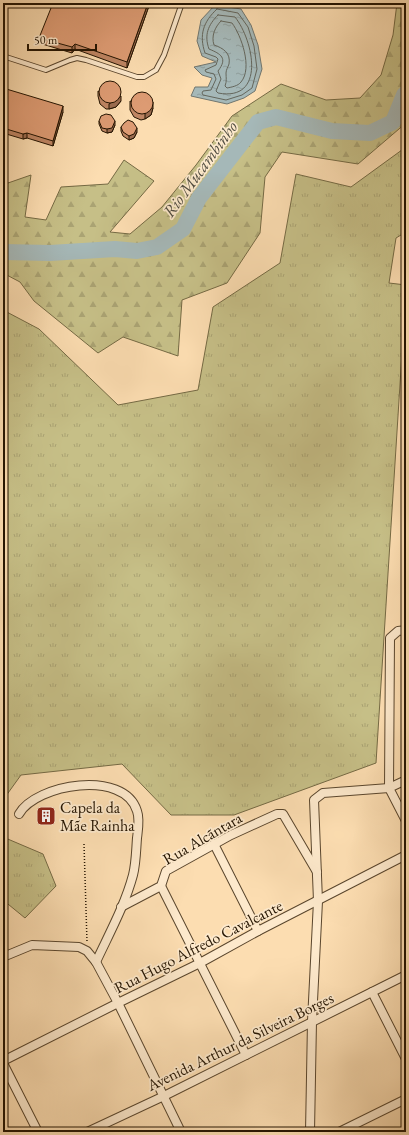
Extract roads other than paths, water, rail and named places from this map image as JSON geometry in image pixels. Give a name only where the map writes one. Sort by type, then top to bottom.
[{"type":"street","points":[[406,630],[398,631],[390,638],[389,788],[406,821]]},
{"type":"street","points":[[310,1132],[312,1021],[318,901],[314,800],[323,793],[389,788],[406,780]]},
{"type":"street","points":[[19,814],[23,807],[30,802],[55,790],[87,784],[117,790],[127,796],[134,804],[137,812],[138,827],[136,862],[133,875],[96,962]]},
{"type":"street","name":"Rua Alcãntara","points":[[121,906],[161,886],[166,871],[214,844],[277,814],[283,814],[317,873]]},
{"type":"street","points":[[214,844],[258,931]]},
{"type":"street","name":"Rua Hugo Alfredo Cavalcante","points":[[3,1062],[200,963],[258,931],[406,855]]},
{"type":"street","points":[[161,886],[246,1055]]},
{"type":"street","points":[[3,957],[32,945],[79,947],[88,951],[96,962],[118,1003],[181,1132]]},
{"type":"street","name":"Avenida Arthur da Silveira Borges","points":[[87,1132],[164,1096],[406,975]]},
{"type":"street","points":[[372,992],[406,1059]]},
{"type":"street","points":[[3,1062],[38,1132]]},
{"type":"street","points":[[339,1132],[406,1100]]},
{"type":"lane","points":[[3,56],[46,70],[77,58],[137,77],[144,77],[156,70],[159,65],[164,55],[182,3]]},
{"type":"water","points":[[215,5],[241,9],[251,25],[258,45],[262,69],[255,91],[244,98],[227,104],[191,96],[195,87],[208,87],[212,78],[202,75],[194,67],[216,62],[202,56],[197,41],[201,20]]},
{"type":"waterway","name":"Rio Mucambinho","points":[[3,252],[50,253],[115,249],[137,251],[157,247],[183,229],[199,198],[258,122],[276,117],[332,131],[370,133],[393,122],[406,93]]},
{"type":"place","name":"Capela da Mãe Rainha","points":[[46,816]]}]
